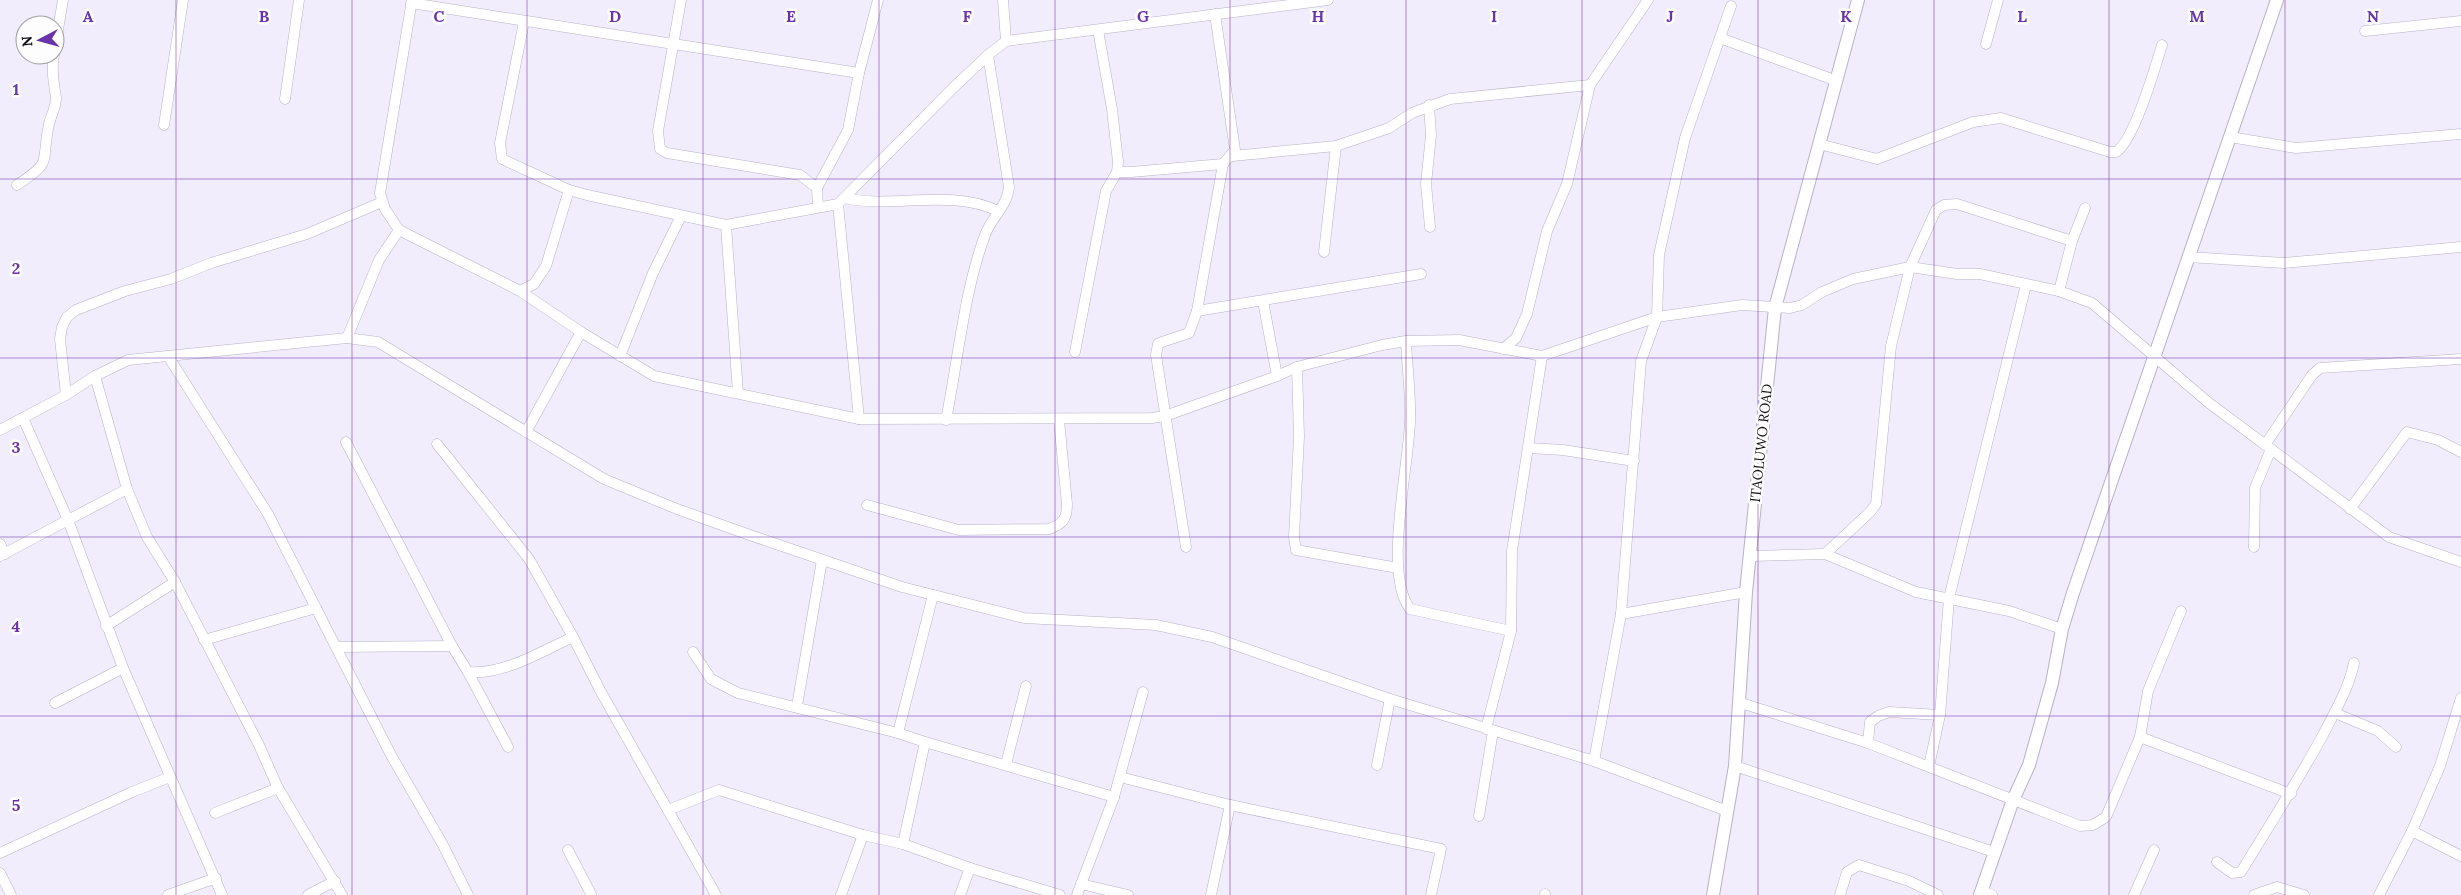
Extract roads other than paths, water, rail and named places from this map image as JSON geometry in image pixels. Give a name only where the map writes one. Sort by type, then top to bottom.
[{"type":"street","points":[[60,15],[63,0]]},
{"type":"street","points":[[164,125],[183,0]]},
{"type":"street","points":[[285,99],[299,0]]},
{"type":"street","points":[[681,0],[675,44],[658,131],[660,149],[667,153],[800,175],[817,188]]},
{"type":"street","points":[[818,207],[817,188],[848,130],[878,0]]},
{"type":"street","points":[[1003,0],[1006,41]]},
{"type":"street","points":[[858,419],[841,201],[988,55],[1006,41],[1216,14],[1281,3],[1328,0]]},
{"type":"street","points":[[1503,349],[1516,338],[1527,314],[1547,231],[1567,184],[1590,85],[1648,0]]},
{"type":"street","name":"ITAOLUWO ROAD","points":[[1713,895],[1735,766],[1741,703],[1746,592],[1775,308],[1858,0]]},
{"type":"street","points":[[1986,44],[1998,0]]},
{"type":"street","points":[[1985,894],[1994,852],[2013,800],[2029,765],[2045,708],[2062,629],[2153,356],[2277,0]]},
{"type":"street","points":[[860,73],[524,22],[412,2],[380,193],[382,202],[400,230],[520,291],[581,332],[654,376],[858,419],[1060,420],[1166,416],[1297,367],[1406,341],[1459,340],[1542,356],[1657,317],[1742,305],[1775,308],[1802,305],[1822,292],[1853,279],[1910,267],[1957,274],[1995,276],[2026,285],[2059,291],[2092,303],[2208,403],[2388,537],[2461,562]]},
{"type":"street","points":[[1594,761],[1622,614],[1641,361],[1657,317],[1659,255],[1686,138],[1731,6]]},
{"type":"street","points":[[1117,172],[1223,164],[1232,156],[1235,144],[1216,14]]},
{"type":"street","points":[[2365,31],[2461,21]]},
{"type":"street","points":[[524,22],[500,143],[502,159],[569,190],[726,225],[841,201],[944,200],[985,204],[998,211]]},
{"type":"street","points":[[1075,352],[1106,191],[1117,172],[1118,162],[1112,109],[1098,30]]},
{"type":"street","points":[[1720,38],[1837,82]]},
{"type":"street","points":[[1819,144],[1877,159],[1973,122],[2000,118],[2110,152],[2116,152],[2125,142],[2147,93],[2162,45]]},
{"type":"street","points":[[946,420],[972,286],[985,234],[1008,197],[1009,188],[988,55]]},
{"type":"street","points":[[17,185],[39,171],[45,159],[49,123],[56,99],[52,79],[53,65]]},
{"type":"street","points":[[1232,156],[1336,146],[1389,128],[1412,113],[1429,105],[1450,99],[1590,85]]},
{"type":"street","points":[[1429,105],[1430,135],[1426,184],[1430,227]]},
{"type":"street","points":[[2230,136],[2296,148],[2461,134]]},
{"type":"street","points":[[1324,252],[1336,146]]},
{"type":"street","points":[[1186,547],[1156,350],[1162,342],[1189,334],[1197,311],[1223,164]]},
{"type":"street","points":[[520,291],[534,284],[546,266],[569,190]]},
{"type":"street","points":[[66,396],[60,339],[62,327],[68,317],[76,310],[125,291],[171,279],[198,268],[307,234],[382,202]]},
{"type":"street","points":[[1825,554],[1876,504],[1891,346],[1910,267],[1936,210],[1944,205],[1957,204],[2072,241]]},
{"type":"street","points":[[2059,291],[2072,241],[2085,208]]},
{"type":"street","points":[[620,356],[653,273],[681,216]]},
{"type":"street","points":[[726,225],[738,393]]},
{"type":"street","points":[[346,338],[379,260],[400,230]]},
{"type":"street","points":[[2188,257],[2284,263],[2461,247]]},
{"type":"street","points":[[1197,311],[1421,274]]},
{"type":"street","points":[[1929,766],[1940,715],[1949,598],[2026,285]]},
{"type":"street","points":[[1264,301],[1277,376]]},
{"type":"street","points":[[526,432],[581,332]]},
{"type":"street","points":[[0,430],[66,396],[95,376],[128,360],[346,338],[378,342],[604,479],[677,509],[822,560],[932,596],[1024,618],[1156,625],[1202,635],[1390,699],[1594,761],[1727,810]]},
{"type":"street","points":[[1406,341],[1410,421],[1401,503],[1398,568],[1405,603],[1410,609],[1511,631]]},
{"type":"street","points":[[168,356],[268,514],[391,755],[443,845],[468,895]]},
{"type":"street","points":[[1479,816],[1490,730],[1511,631],[1512,551],[1542,356]]},
{"type":"street","points":[[2254,547],[2255,488],[2268,447],[2312,375],[2320,368],[2461,359]]},
{"type":"street","points":[[1297,367],[1299,437],[1294,537],[1296,550],[1398,568]]},
{"type":"street","points":[[95,376],[127,489],[146,538],[175,582],[278,788],[342,895]]},
{"type":"street","points":[[23,418],[68,520],[123,668],[222,895]]},
{"type":"street","points":[[867,505],[959,530],[1049,530],[1062,524],[1067,516],[1060,420]]},
{"type":"street","points":[[2350,508],[2407,432],[2438,440],[2461,452]]},
{"type":"street","points":[[346,442],[452,646],[508,747]]},
{"type":"street","points":[[437,444],[529,559],[716,895]]},
{"type":"street","points":[[1529,448],[1563,450],[1634,461]]},
{"type":"street","points":[[0,544],[2,555],[127,489]]},
{"type":"street","points":[[1750,556],[1825,554],[1916,592],[2009,612],[2062,629]]},
{"type":"street","points":[[796,706],[822,560]]},
{"type":"street","points":[[106,626],[175,582]]},
{"type":"street","points":[[1622,614],[1746,592]]},
{"type":"street","points":[[898,733],[932,596]]},
{"type":"street","points":[[204,640],[316,608]]},
{"type":"street","points":[[1741,703],[1868,743],[2080,826],[2093,825],[2106,816],[2140,737],[2148,691],[2181,610]]},
{"type":"street","points":[[468,672],[484,673],[522,661],[573,636]]},
{"type":"street","points":[[336,647],[452,646]]},
{"type":"street","points":[[693,652],[712,678],[738,693],[898,733],[1114,797]]},
{"type":"street","points":[[2217,862],[2232,873],[2241,872],[2291,794],[2334,713],[2352,675],[2354,663]]},
{"type":"street","points":[[56,703],[123,668]]},
{"type":"street","points":[[1006,764],[1026,686]]},
{"type":"street","points":[[1077,895],[1114,797],[1143,692]]},
{"type":"street","points":[[2378,895],[2412,831],[2440,766],[2461,698]]},
{"type":"street","points":[[1377,765],[1390,699]]},
{"type":"street","points":[[2334,713],[2378,730],[2396,747]]},
{"type":"street","points":[[1868,743],[1870,722],[1883,714],[1940,715]]},
{"type":"street","points":[[2140,737],[2291,794]]},
{"type":"street","points":[[903,844],[925,742]]},
{"type":"street","points":[[1735,766],[1895,817],[1994,852]]},
{"type":"street","points":[[0,853],[132,792],[170,777]]},
{"type":"street","points":[[1120,777],[1230,805],[1441,848],[1431,895]]},
{"type":"street","points":[[215,813],[278,788]]},
{"type":"street","points":[[668,810],[719,790],[863,835],[903,844],[970,868],[1060,895]]},
{"type":"street","points":[[1211,895],[1230,805]]},
{"type":"street","points":[[2412,831],[2461,856]]},
{"type":"street","points":[[842,895],[863,835]]},
{"type":"street","points":[[568,850],[590,895]]},
{"type":"street","points":[[2134,895],[2154,850]]},
{"type":"street","points":[[1840,895],[1847,872],[1859,865],[1909,881],[1938,895]]},
{"type":"street","points":[[960,895],[970,868]]},
{"type":"street","points":[[0,873],[10,895]]},
{"type":"street","points":[[168,895],[216,878]]},
{"type":"street","points":[[308,895],[335,882]]},
{"type":"street","points":[[1081,884],[1128,895]]},
{"type":"street","points":[[2254,895],[2277,886],[2304,895]]}]
